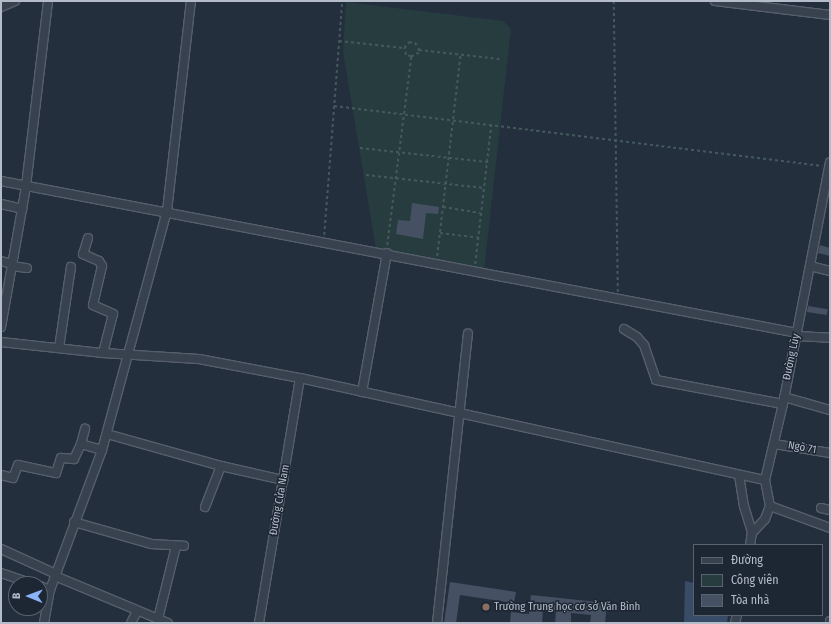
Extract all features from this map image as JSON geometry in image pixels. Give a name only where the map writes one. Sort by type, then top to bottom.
[{"type":"street","points":[[1,7],[15,1]]},
{"type":"street","points":[[1,327],[26,186],[48,1]]},
{"type":"street","points":[[44,623],[50,590],[107,434],[167,211],[191,1]]},
{"type":"street","points":[[715,1],[830,15]]},
{"type":"street","name":"Đường Lũy","points":[[770,506],[765,480],[797,335],[810,266],[827,200],[830,163]]},
{"type":"street","points":[[1,181],[475,270],[797,335],[830,338]]},
{"type":"street","points":[[1,204],[22,209]]},
{"type":"street","points":[[88,238],[83,254],[99,261],[102,266],[93,305],[113,314],[103,353]]},
{"type":"street","points":[[362,392],[386,253]]},
{"type":"street","points":[[1,261],[27,268]]},
{"type":"street","points":[[810,266],[830,271]]},
{"type":"street","points":[[59,348],[71,267]]},
{"type":"street","points":[[624,329],[637,337],[644,345],[656,380],[830,410]]},
{"type":"street","points":[[437,623],[461,413],[468,334]]},
{"type":"street","points":[[1,342],[103,353],[199,359],[300,378],[765,480]]},
{"type":"street","name":"Đường Cửa Nam","points":[[258,623],[300,378]]},
{"type":"street","points":[[1,475],[13,478],[18,465],[56,473],[61,458],[74,459],[81,444],[85,429]]},
{"type":"street","points":[[107,434],[220,466],[283,480]]},
{"type":"street","points":[[81,444],[102,450]]},
{"type":"street","name":"Ngõ 71","points":[[774,444],[830,453]]},
{"type":"street","points":[[205,507],[220,466]]},
{"type":"street","points":[[739,475],[744,506],[752,533],[750,544]]},
{"type":"street","points":[[752,533],[765,519],[770,506],[830,528]]},
{"type":"street","points":[[821,508],[830,510]]},
{"type":"street","points":[[74,522],[138,542],[180,546],[158,619]]},
{"type":"street","points":[[1,549],[67,583],[168,623]]},
{"type":"street","points":[[131,623],[137,611]]},
{"type":"path","points":[[323,241],[342,1]]},
{"type":"path","points":[[614,1],[618,298]]},
{"type":"path","points":[[339,41],[404,48]]},
{"type":"path","points":[[419,50],[416,56],[411,57],[406,55],[404,48],[407,43],[412,42],[419,50],[460,56],[499,59]]},
{"type":"path","points":[[437,256],[460,56]]},
{"type":"path","points":[[386,253],[411,57]]},
{"type":"path","points":[[334,106],[830,167]]},
{"type":"path","points":[[475,270],[491,125]]},
{"type":"path","points":[[360,148],[487,162]]},
{"type":"path","points":[[366,175],[396,177],[484,188]]},
{"type":"path","points":[[443,207],[481,213]]},
{"type":"path","points":[[440,233],[478,238]]},
{"type":"green space","points":[[346,2],[503,21],[511,29],[484,270],[376,249],[343,52]]},
{"type":"water","points":[[685,581],[693,583],[693,616],[728,616],[727,623],[684,623]]},
{"type":"building","points":[[412,203],[439,207],[438,214],[426,213],[423,239],[396,234],[398,220],[410,221]]},
{"type":"building","points":[[820,245],[830,248],[830,256],[818,253]]},
{"type":"building","points":[[808,306],[828,309],[827,315],[807,312]]},
{"type":"building","points":[[450,582],[516,592],[514,603],[460,595],[456,623],[444,623]]},
{"type":"building","points":[[531,595],[607,603],[605,623],[590,623],[591,615],[571,613],[571,623],[555,623],[556,611],[543,610],[542,623],[510,623],[511,612],[529,614]]},
{"type":"place","name":"Trường Trung học cơ sở Văn Bình","points":[[486,607]]}]
